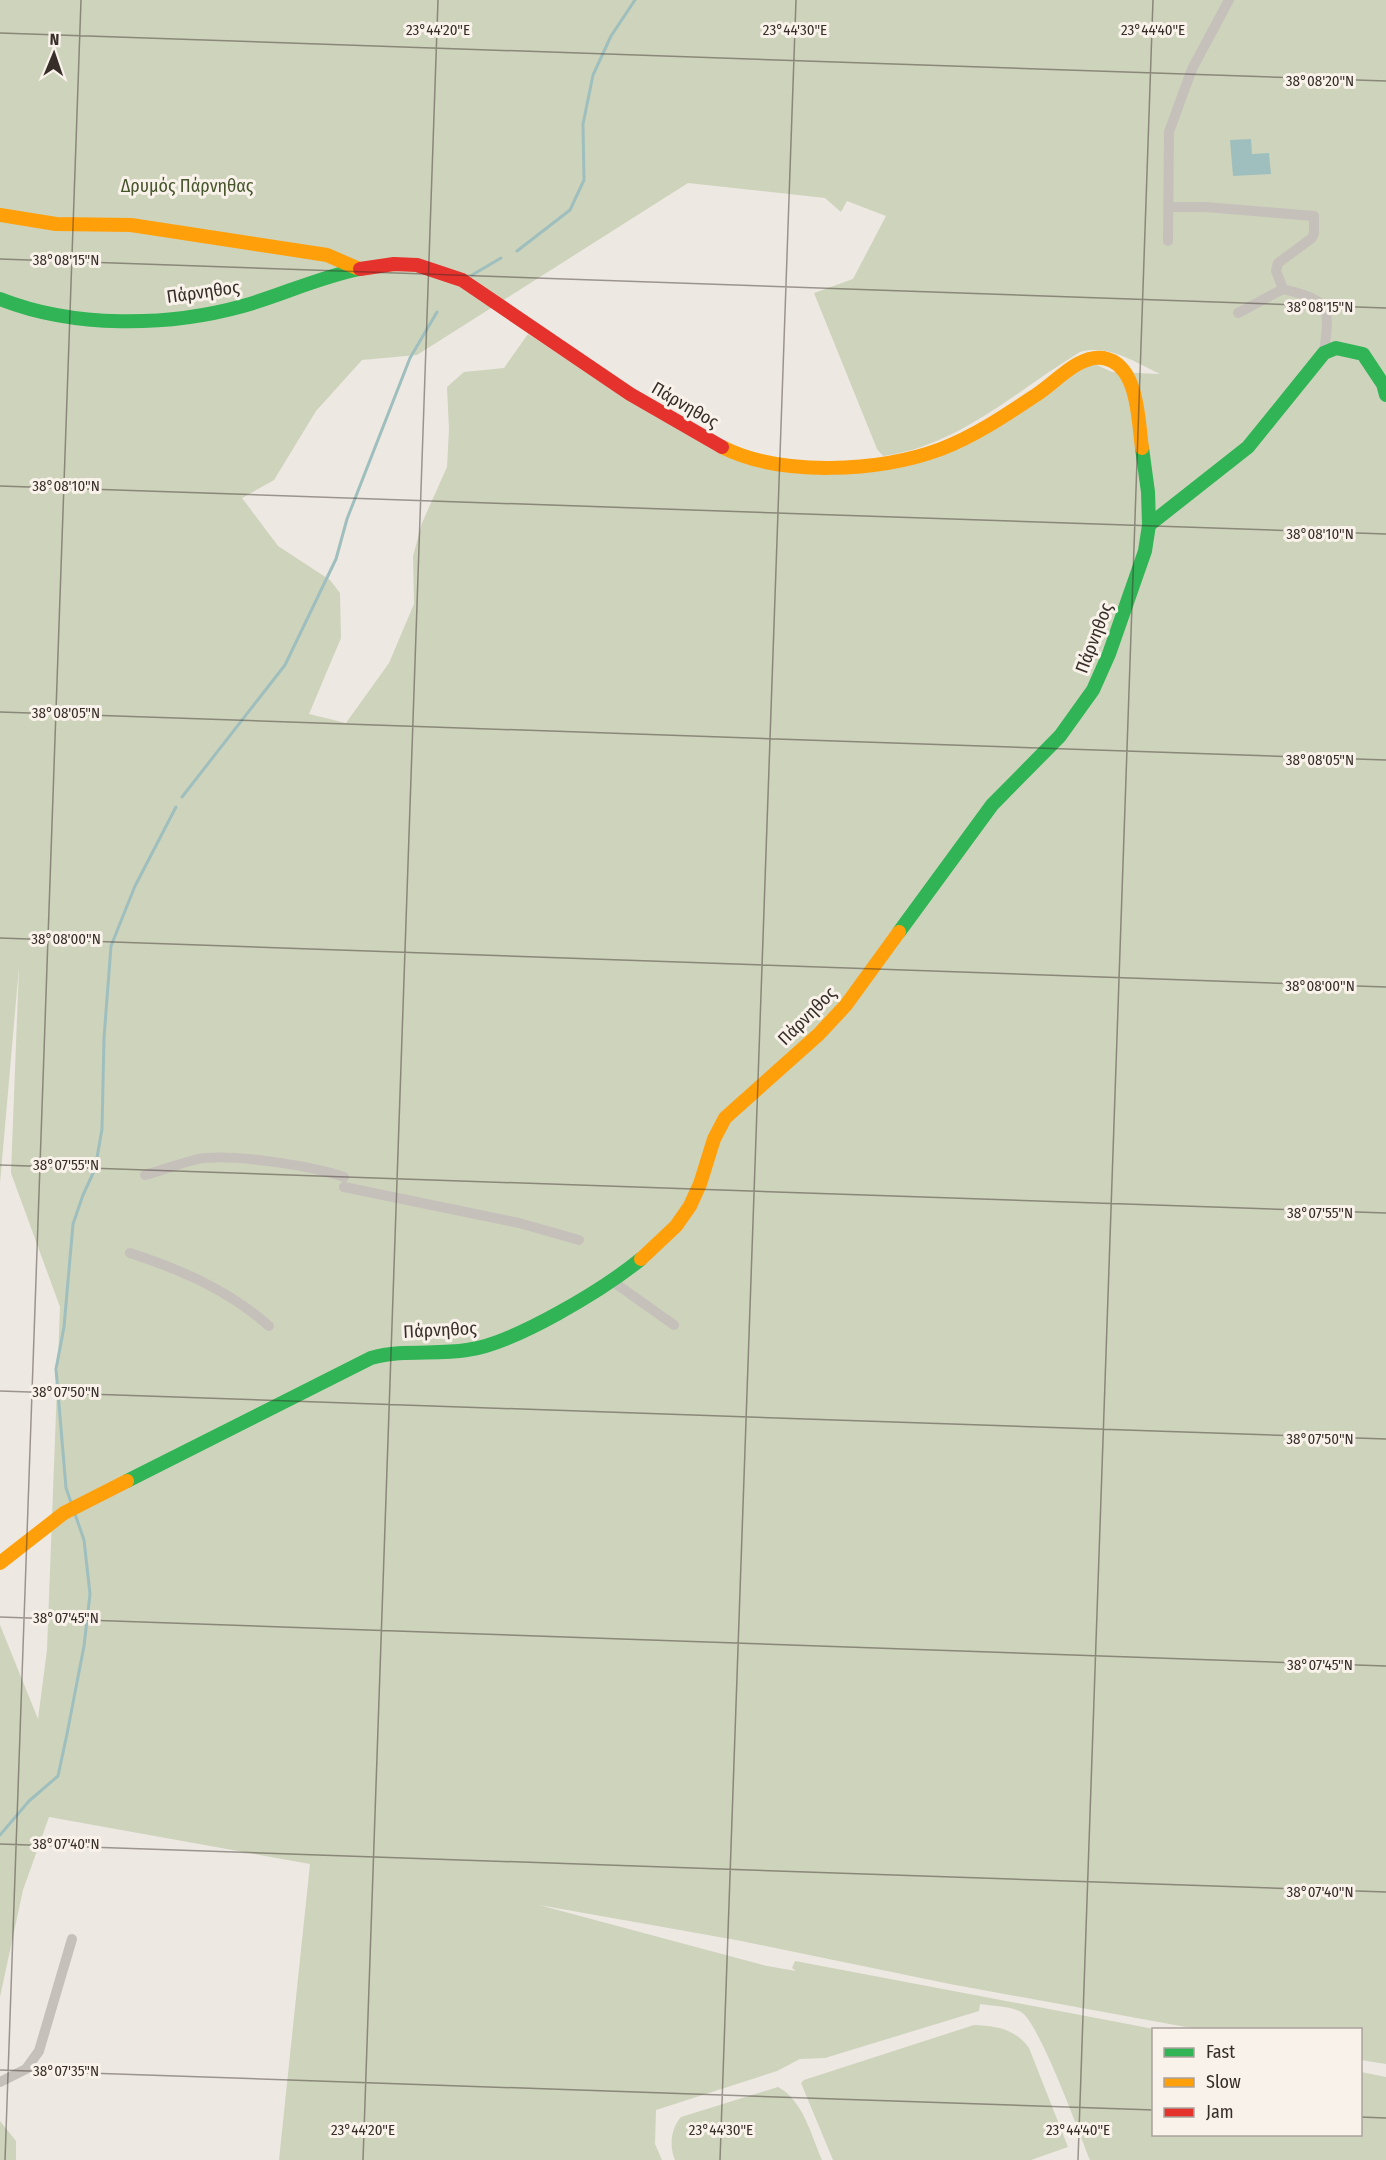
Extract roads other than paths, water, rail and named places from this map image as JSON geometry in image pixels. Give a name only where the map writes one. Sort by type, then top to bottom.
[{"type":"main road","points":[[0,215],[56,224],[131,225],[194,237],[327,255],[357,268]]},
{"type":"main road","name":"Πάρνηθος","points":[[0,299],[19,308],[49,315],[129,318],[189,315],[239,307],[335,273],[357,268],[410,265],[446,272],[486,294],[658,412],[729,451],[750,459],[780,464],[851,466],[917,457],[956,442],[991,424],[1085,361],[1106,358],[1124,370],[1134,395],[1148,492],[1149,525],[1145,551],[1109,654],[1078,714],[992,805],[840,1012],[731,1109],[713,1137],[703,1179],[690,1205],[662,1240],[612,1281],[540,1321],[484,1347],[460,1351],[396,1350],[370,1358],[64,1513],[0,1563]]},
{"type":"main road","points":[[1149,525],[1248,447],[1324,353],[1336,348],[1363,354],[1386,395]]},
{"type":"street","points":[[1168,240],[1169,132],[1192,69],[1229,0]]},
{"type":"street","points":[[1168,207],[1205,207],[1314,216],[1312,238],[1276,266],[1282,289]]},
{"type":"street","points":[[1238,313],[1282,289],[1312,298],[1324,306],[1328,320],[1324,353]]},
{"type":"street","points":[[145,1175],[200,1159],[221,1158],[322,1169],[344,1182],[519,1223],[579,1240]]},
{"type":"street","points":[[130,1253],[196,1277],[222,1291],[269,1326]]},
{"type":"street","points":[[612,1281],[674,1325]]},
{"type":"street","points":[[0,2082],[26,2069],[39,2051],[72,1939]]},
{"type":"water","points":[[1251,139],[1252,154],[1269,153],[1271,174],[1233,176],[1230,140]]},
{"type":"waterway","points":[[517,251],[570,210],[584,180],[583,124],[593,75],[611,36],[635,0]]},
{"type":"waterway","points":[[472,275],[501,258]]},
{"type":"waterway","points":[[182,797],[285,665],[336,559],[347,519],[410,358],[437,312]]},
{"type":"waterway","points":[[72,1505],[66,1488],[56,1369],[64,1327],[73,1224],[95,1169],[102,1129],[104,1038],[111,946],[135,886],[176,807]]},
{"type":"waterway","points":[[0,1835],[29,1801],[58,1776],[84,1646],[90,1594],[84,1540],[75,1514]]},
{"type":"park label","name":"Δρυμός Πάρνηθας","points":[[187,186]]}]
